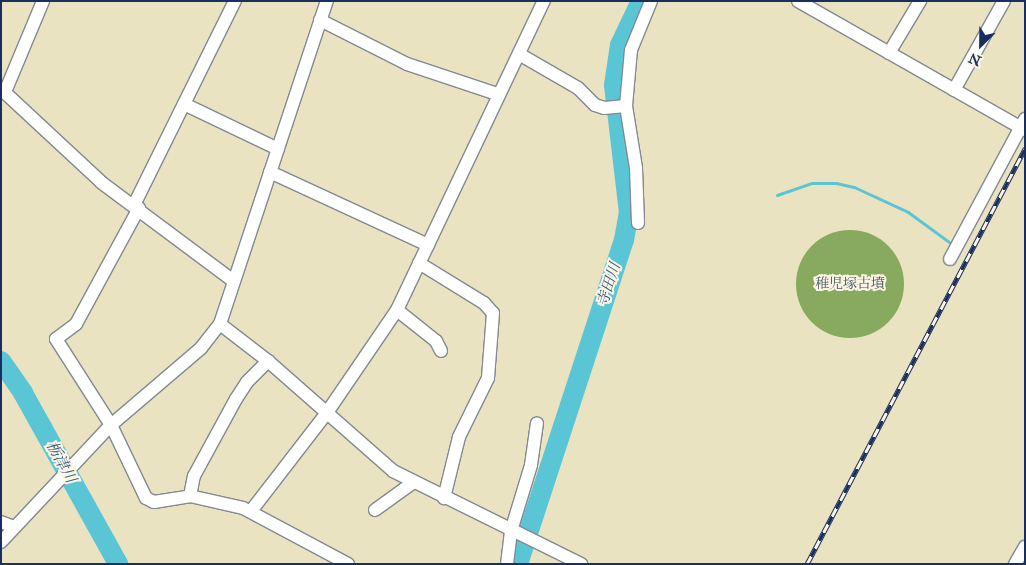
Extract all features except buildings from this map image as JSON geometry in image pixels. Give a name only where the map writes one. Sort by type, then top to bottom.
[{"type":"street","points":[[43,1],[3,91],[102,183],[137,207],[232,280]]},
{"type":"street","points":[[235,1],[184,104],[137,207],[76,324],[56,339],[111,424],[146,498],[154,502],[190,496],[251,511],[348,564]]},
{"type":"street","points":[[1,542],[111,424],[200,348],[220,324],[232,280],[327,1]]},
{"type":"street","points":[[251,511],[326,414],[397,310],[497,94],[519,54],[544,1]]},
{"type":"street","points":[[638,224],[636,168],[626,106],[631,50],[651,1]]},
{"type":"street","points":[[798,1],[954,90],[1023,125],[950,259]]},
{"type":"street","points":[[890,53],[920,1]]},
{"type":"street","points":[[954,90],[1004,1]]},
{"type":"street","points":[[320,20],[407,64],[497,94]]},
{"type":"street","points":[[519,54],[578,88],[595,105],[604,108],[626,106]]},
{"type":"street","points":[[184,104],[278,149]]},
{"type":"street","points":[[270,172],[428,245]]},
{"type":"street","points":[[419,264],[484,303],[493,313],[488,378],[459,437],[444,498]]},
{"type":"street","points":[[397,310],[436,341],[440,351]]},
{"type":"street","points":[[220,324],[268,361],[369,453],[414,482],[444,498],[537,541],[581,564]]},
{"type":"street","points":[[190,496],[194,476],[236,399],[247,382],[268,361]]},
{"type":"street","points":[[507,564],[512,531],[532,465],[537,423]]},
{"type":"street","points":[[375,510],[414,482]]},
{"type":"street","points":[[1,522],[14,527]]},
{"type":"street","points":[[1016,564],[1025,547]]},
{"type":"green space","name":"稚児塚古墳","points":[[850,230],[871,234],[889,245],[900,263],[904,284],[900,305],[889,323],[871,334],[850,338],[829,334],[811,323],[800,305],[796,284],[800,263],[811,245],[829,234]]},
{"type":"waterway","name":"寺田川","points":[[518,564],[624,240],[629,213],[614,85],[620,45],[641,1]]},
{"type":"waterway","points":[[777,195],[812,183],[836,183],[854,187],[908,212],[949,242]]},
{"type":"waterway","name":"栃津川","points":[[1,361],[23,393],[118,564]]},
{"type":"railway","points":[[807,564],[1025,148]]}]
